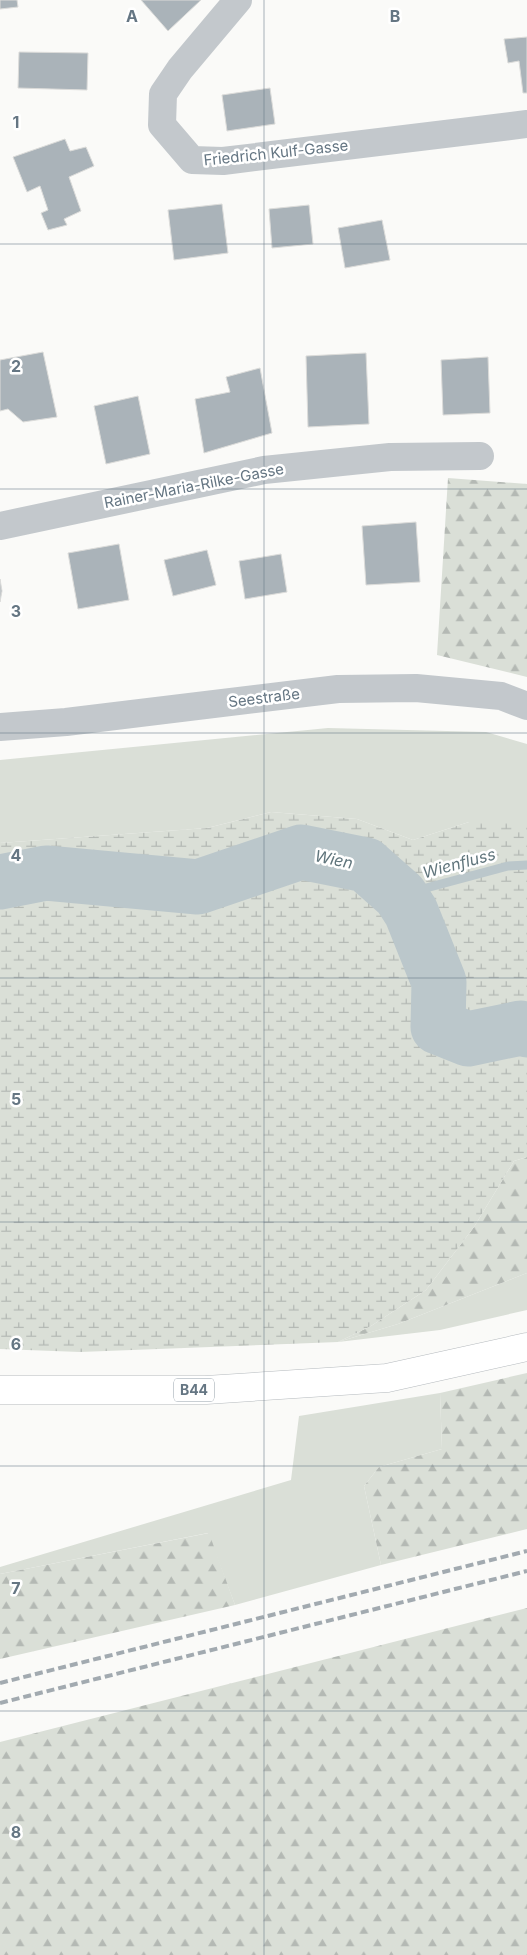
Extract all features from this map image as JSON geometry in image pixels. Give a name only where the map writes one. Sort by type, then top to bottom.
[{"type":"main road","name":"B44","points":[[0,1390],[206,1390],[388,1378],[527,1346]]},
{"type":"street","name":"Friedrich Kulf-Gasse","points":[[238,0],[180,69],[163,94],[162,125],[192,160],[223,161],[527,124]]},
{"type":"street","name":"Rainer-Maria-Rilke-Gasse","points":[[0,526],[264,470],[390,457],[480,456]]},
{"type":"street","name":"Seestraße","points":[[0,727],[66,722],[338,689],[416,688],[502,696],[527,706]]},
{"type":"green space","points":[[448,478],[527,484],[527,677],[437,655]]},
{"type":"green space","points":[[328,728],[486,732],[527,744],[527,822],[469,822],[413,840],[357,819],[271,812],[207,828],[0,843],[0,760]]},
{"type":"green space","points":[[271,812],[357,819],[413,840],[469,822],[527,822],[527,1157],[514,1161],[474,1227],[426,1290],[371,1326],[338,1342],[80,1352],[0,1349],[0,843],[207,828]]},
{"type":"green space","points":[[527,1157],[527,1273],[398,1324],[338,1342],[371,1326],[426,1290],[474,1227],[514,1161]]},
{"type":"green space","points":[[527,1273],[527,1310],[440,1330],[338,1342],[398,1324]]},
{"type":"green space","points":[[527,1373],[527,1529],[381,1565],[364,1486],[379,1467],[442,1449],[440,1393]]},
{"type":"green space","points":[[440,1393],[442,1449],[379,1467],[364,1486],[381,1565],[235,1605],[208,1533],[0,1574],[0,1567],[291,1480],[299,1416]]},
{"type":"green space","points":[[209,1533],[235,1605],[0,1659],[0,1574]]},
{"type":"green space","points":[[527,1608],[527,1955],[0,1955],[0,1742]]},
{"type":"building","points":[[0,0],[17,0],[18,7],[0,9]]},
{"type":"building","points":[[141,0],[201,0],[168,31]]},
{"type":"building","points":[[527,37],[527,93],[523,93],[519,61],[508,63],[504,39]]},
{"type":"building","points":[[19,52],[88,53],[87,90],[18,88]]},
{"type":"building","points":[[270,88],[275,124],[227,131],[222,95]]},
{"type":"building","points":[[65,139],[70,151],[86,147],[94,166],[69,177],[81,211],[64,219],[67,225],[48,230],[41,213],[48,210],[40,186],[27,192],[13,157]]},
{"type":"building","points":[[222,204],[228,253],[174,260],[168,210]]},
{"type":"building","points":[[309,205],[313,244],[272,248],[269,209]]},
{"type":"building","points":[[382,220],[390,260],[345,268],[338,228]]},
{"type":"building","points":[[43,352],[57,417],[23,422],[8,409],[0,411],[0,360]]},
{"type":"building","points":[[366,353],[369,424],[308,427],[306,356]]},
{"type":"building","points":[[488,357],[490,413],[443,415],[441,360]]},
{"type":"building","points":[[260,368],[272,433],[204,453],[195,399],[230,392],[226,377]]},
{"type":"building","points":[[138,396],[150,454],[106,464],[94,406]]},
{"type":"building","points":[[416,522],[420,582],[366,585],[362,526]]},
{"type":"building","points":[[119,544],[129,600],[78,609],[68,553]]},
{"type":"building","points":[[207,550],[216,585],[173,596],[164,560]]},
{"type":"building","points":[[281,554],[287,592],[245,599],[239,561]]},
{"type":"building","points":[[0,579],[2,591],[0,602]]},
{"type":"waterway","name":"Wien","points":[[0,882],[46,873],[198,887],[301,852],[366,865],[400,895],[411,912],[439,982],[438,1027],[468,1039],[521,1028],[527,1030]]},
{"type":"waterway","name":"Wienfluss","points":[[400,895],[508,866],[527,865]]},
{"type":"railway","points":[[0,1683],[527,1551]]},
{"type":"railway","points":[[0,1703],[527,1571]]}]
